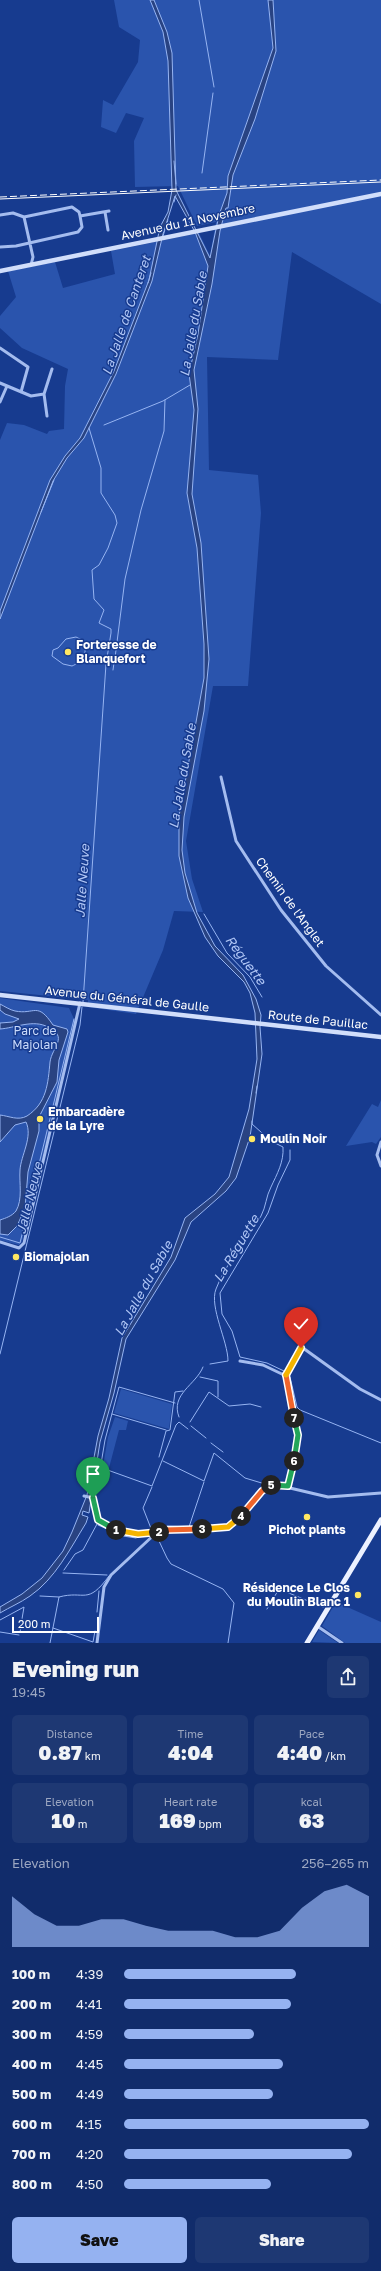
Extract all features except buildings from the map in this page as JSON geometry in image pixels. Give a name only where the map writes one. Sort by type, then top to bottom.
[{"type":"main road","name":"Avenue du 11 Novembre","points":[[0,271],[381,194]]},
{"type":"main road","name":"Avenue du Général de Gaulle","points":[[0,995],[252,1022]]},
{"type":"main road","name":"Route de Pauillac","points":[[252,1022],[381,1037]]},
{"type":"main road","points":[[307,1643],[381,1520]]},
{"type":"street","points":[[0,215],[13,213],[24,217],[72,207],[79,212],[82,231],[30,243],[0,247]]},
{"type":"street","points":[[80,216],[107,211],[108,230]]},
{"type":"street","points":[[24,217],[33,257],[31,265]]},
{"type":"street","points":[[33,257],[40,263]]},
{"type":"street","points":[[0,348],[28,367],[21,392]]},
{"type":"street","points":[[47,416],[44,394],[52,369]]},
{"type":"street","points":[[0,383],[31,396],[44,394]]},
{"type":"street","points":[[0,402],[7,386]]},
{"type":"street","name":"Chemin de l'Anglet","points":[[221,777],[236,841],[273,898],[326,966],[381,1015]]},
{"type":"street","points":[[0,1242],[19,1248],[24,1243],[80,1003]]},
{"type":"street","points":[[381,1142],[377,1155],[381,1166]]},
{"type":"street","points":[[288,1486],[298,1435],[286,1376],[300,1349],[303,1348],[360,1389],[381,1400]]},
{"type":"street","points":[[240,1361],[263,1365],[286,1376]]},
{"type":"street","points":[[84,1496],[95,1500],[97,1518],[105,1525],[126,1533],[228,1527],[234,1524],[258,1495],[270,1485],[288,1486],[320,1496],[333,1498],[381,1493]]},
{"type":"street","points":[[97,1643],[104,1587],[112,1575],[157,1532]]},
{"type":"street","points":[[317,1626],[342,1643]]},
{"type":"green space","points":[[114,0],[381,0],[381,304],[292,252],[278,360],[207,357],[209,470],[258,475],[261,513],[248,686],[213,686],[186,841],[192,879],[203,912],[174,911],[163,950],[136,1014],[88,1007],[88,1000],[0,991],[0,440],[7,423],[24,425],[47,434],[49,431],[64,429],[65,386],[68,369],[22,348],[0,328],[0,316],[16,297],[8,271],[55,262],[63,288],[115,274],[111,251],[199,233],[210,256],[216,222],[197,226],[178,186],[135,187],[134,141],[144,118],[126,113],[116,133],[101,127],[103,100],[113,105],[138,62],[140,40],[119,27]]},
{"type":"green space","name":"Parc de Majolan","points":[[0,998],[69,1008],[75,1021],[22,1242],[19,1245],[0,1240]]},
{"type":"green space","points":[[381,1100],[381,1137],[376,1144],[372,1142],[346,1146],[372,1104],[378,1107]]},
{"type":"green space","points":[[121,1389],[172,1404],[169,1429],[114,1413]]},
{"type":"green space","points":[[115,1417],[128,1421],[126,1430],[119,1430],[109,1468],[103,1466],[108,1437]]},
{"type":"green space","points":[[336,1602],[381,1622],[381,1643],[345,1643],[322,1626]]},
{"type":"green space","points":[[319,1630],[338,1643],[312,1642]]},
{"type":"shaded area","points":[[150,0],[154,0],[167,32],[172,53],[176,190],[210,258],[219,215],[227,193],[228,176],[273,48],[268,0],[273,0],[276,51],[255,119],[233,175],[228,208],[226,208],[220,231],[212,284],[194,370],[198,409],[192,494],[201,543],[209,659],[204,711],[184,817],[182,850],[185,873],[197,913],[215,946],[243,975],[256,999],[261,1015],[260,1027],[262,1054],[250,1137],[236,1178],[226,1191],[191,1222],[175,1260],[126,1339],[114,1393],[100,1442],[89,1513],[83,1511],[82,1515],[88,1517],[86,1523],[68,1553],[47,1581],[30,1596],[0,1613],[0,1607],[22,1594],[42,1578],[63,1551],[72,1532],[87,1495],[98,1436],[109,1398],[122,1338],[171,1257],[185,1218],[215,1194],[229,1177],[249,1109],[257,1059],[255,1013],[250,993],[244,982],[218,956],[205,937],[188,898],[179,856],[179,816],[204,678],[204,644],[197,548],[187,493],[194,410],[189,374],[198,334],[208,266],[195,232],[175,196],[163,234],[152,281],[116,374],[84,438],[67,458],[53,481],[0,619],[0,611],[50,480],[65,456],[80,438],[114,371],[149,280],[160,227],[168,212],[172,190],[168,61],[163,32]]},
{"type":"shaded area","points":[[0,1004],[15,1011],[39,1011],[48,1018],[53,1025],[67,1029],[68,1032],[59,1060],[57,1082],[39,1117],[39,1131],[28,1172],[25,1208],[17,1226],[8,1235],[0,1234],[0,1220],[13,1214],[18,1206],[20,1196],[20,1170],[27,1140],[28,1128],[26,1122],[15,1125],[0,1142],[0,1115],[17,1118],[24,1117],[34,1111],[39,1105],[43,1099],[47,1085],[51,1057],[58,1043],[58,1039],[54,1031],[42,1025],[30,1024],[0,1029],[0,1023],[13,1022],[19,1019],[5,1014],[0,1010]]},
{"type":"waterway","points":[[199,0],[214,87]]},
{"type":"waterway","points":[[202,173],[213,93]]},
{"type":"waterway","name":"La Jalle de Canteret","points":[[174,161],[176,184]]},
{"type":"waterway","name":"La Jalle de Canteret","points":[[174,202],[176,195]]},
{"type":"waterway","name":"La Jalle de Canteret","points":[[163,236],[168,220]]},
{"type":"waterway","name":"La Jalle de Canteret","points":[[148,283],[151,273]]},
{"type":"waterway","points":[[104,425],[163,401],[190,385]]},
{"type":"waterway","points":[[115,658],[125,579],[141,510],[164,431],[165,400]]},
{"type":"waterway","name":"Jalle Neuve","points":[[83,1002],[106,664],[111,633],[111,629],[99,623],[104,610],[94,599],[92,570],[99,565],[108,548],[117,523],[115,515],[101,493],[101,468],[89,428]]},
{"type":"waterway","name":"La Jalle de Canteret","points":[[41,512],[54,480]]},
{"type":"waterway","points":[[82,640],[76,637],[66,639],[58,648],[53,650],[52,656],[63,664],[72,666],[79,662],[85,654],[84,643]]},
{"type":"waterway","points":[[113,670],[114,663]]},
{"type":"waterway","name":"Réguette","points":[[204,914],[227,953],[250,977],[262,997]]},
{"type":"waterway","name":"Jalle Neuve","points":[[0,1354],[80,1025],[82,1007]]},
{"type":"waterway","points":[[0,1237],[20,1243],[74,1019]]},
{"type":"waterway","name":"La Jalle du Sable","points":[[256,1093],[257,1086]]},
{"type":"waterway","points":[[210,1364],[228,1361],[215,1305],[216,1289],[225,1270],[261,1216],[269,1190],[278,1173],[282,1158],[283,1147],[271,1141],[252,1124],[252,1121]]},
{"type":"waterway","name":"La Réguette","points":[[284,1371],[267,1363],[240,1357],[232,1331],[222,1314],[220,1293],[268,1213],[278,1185],[290,1160],[290,1150]]},
{"type":"waterway","points":[[179,1417],[177,1409],[178,1402],[185,1390],[200,1373],[203,1367]]},
{"type":"waterway","points":[[200,1377],[218,1381],[218,1397]]},
{"type":"waterway","name":"La Réguette","points":[[290,1377],[297,1407],[300,1410],[381,1443]]},
{"type":"waterway","points":[[98,1482],[105,1440],[119,1387],[175,1403]]},
{"type":"waterway","points":[[159,1457],[166,1431],[170,1430],[175,1392],[183,1391]]},
{"type":"waterway","points":[[190,1422],[209,1392],[229,1406],[250,1404],[261,1407]]},
{"type":"waterway","points":[[112,1414],[166,1430]]},
{"type":"waterway","points":[[102,1468],[152,1486],[176,1425],[179,1422],[188,1429]]},
{"type":"waterway","points":[[191,1426],[206,1438]]},
{"type":"waterway","points":[[211,1443],[223,1452]]},
{"type":"waterway","points":[[163,1461],[204,1481],[214,1453],[245,1478],[265,1484],[252,1499]]},
{"type":"waterway","points":[[167,1526],[189,1527],[204,1482]]},
{"type":"waterway","points":[[152,1487],[143,1508],[152,1531]]},
{"type":"waterway","points":[[64,1570],[75,1554],[83,1550],[97,1524]]},
{"type":"waterway","points":[[98,1525],[123,1536],[136,1538]]},
{"type":"waterway","points":[[159,1541],[171,1564],[223,1589],[234,1603],[228,1643]]},
{"type":"waterway","points":[[63,1573],[107,1575]]},
{"type":"waterway","points":[[50,1643],[59,1597],[90,1594],[96,1591],[109,1576]]},
{"type":"waterway","points":[[267,1609],[279,1589],[323,1607]]},
{"type":"waterway","points":[[97,1612],[99,1591]]},
{"type":"waterway","points":[[40,1596],[59,1597]]},
{"type":"waterway","points":[[0,1620],[24,1607],[22,1619]]},
{"type":"waterway","points":[[20,1632],[22,1622]]},
{"type":"waterway","points":[[53,1628],[93,1642],[95,1631]]},
{"type":"waterway","points":[[0,1632],[19,1635]]},
{"type":"tram line","points":[[0,199],[381,182]]},
{"type":"railway","points":[[0,197],[381,180]]},
{"type":"place","name":"Forteresse de Blanquefort","points":[[68,652]]},
{"type":"place","name":"Embarcadère de la Lyre","points":[[40,1119]]},
{"type":"place","name":"Moulin Noir","points":[[252,1139]]},
{"type":"place","name":"Biomajolan","points":[[16,1257]]},
{"type":"place","name":"Pichot plants","points":[[307,1517]]},
{"type":"place","name":"Résidence Le Clos du Moulin Blanc 1","points":[[358,1595]]},
{"type":"route","points":[[93,1498],[95,1500],[98,1520],[101,1523],[119,1531],[138,1534],[164,1530],[228,1527],[234,1524],[258,1495],[270,1485],[276,1484],[288,1486],[298,1435],[286,1376],[301,1348]]}]
